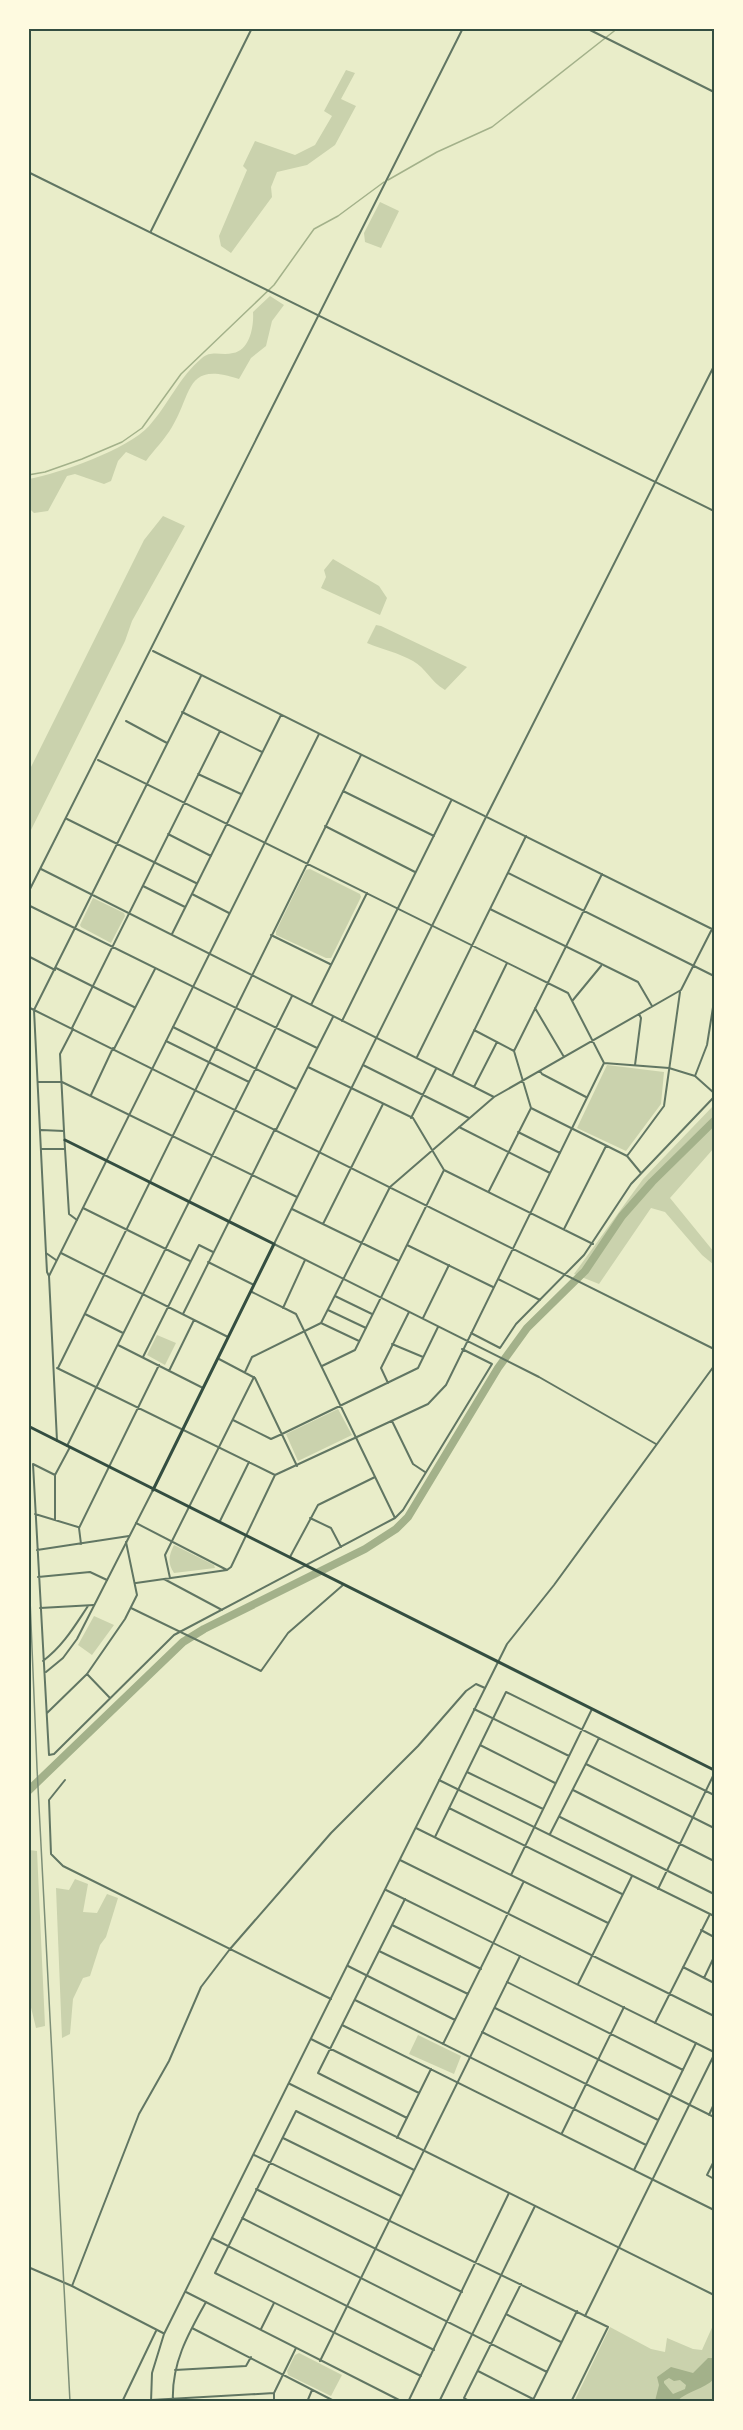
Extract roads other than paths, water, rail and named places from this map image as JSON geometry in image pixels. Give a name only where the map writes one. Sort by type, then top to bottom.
[{"type":"main road","points":[[64,1140],[274,1244],[153,1490]]},
{"type":"main road","points":[[28,1426],[714,1772]]},
{"type":"street","points":[[151,231],[252,28]]},
{"type":"street","points":[[28,893],[68,819],[463,28]]},
{"type":"street","points":[[587,29],[714,92]]},
{"type":"street","points":[[28,172],[714,511]]},
{"type":"street","points":[[656,1444],[519,1366],[274,1244],[714,366]]},
{"type":"street","points":[[152,651],[713,930],[681,990],[664,1106],[627,1156]]},
{"type":"street","points":[[57,1441],[34,1010],[201,676]]},
{"type":"street","points":[[182,712],[262,752]]},
{"type":"street","points":[[172,934],[281,715]]},
{"type":"street","points":[[126,721],[167,743]]},
{"type":"street","points":[[77,1220],[69,1214],[60,1054],[220,730]]},
{"type":"street","points":[[49,1276],[319,734]]},
{"type":"street","points":[[58,1368],[214,1048],[361,755]]},
{"type":"street","points":[[97,759],[568,993],[604,1062]]},
{"type":"street","points":[[198,774],[241,794]]},
{"type":"street","points":[[343,791],[434,836]]},
{"type":"street","points":[[342,1022],[452,800]]},
{"type":"street","points":[[68,819],[197,884]]},
{"type":"street","points":[[325,826],[416,872]]},
{"type":"street","points":[[168,834],[211,856]]},
{"type":"street","points":[[416,1058],[526,836]]},
{"type":"street","points":[[41,869],[494,1097]]},
{"type":"street","points":[[508,873],[714,976]]},
{"type":"street","points":[[602,874],[514,1051],[531,1108],[627,1156],[641,1173]]},
{"type":"street","points":[[143,886],[185,907]]},
{"type":"street","points":[[311,1005],[367,893]]},
{"type":"street","points":[[192,894],[229,913]]},
{"type":"street","points":[[28,905],[317,1048]]},
{"type":"street","points":[[490,909],[638,982],[652,1006]]},
{"type":"street","points":[[271,935],[331,964]]},
{"type":"street","points":[[28,956],[135,1008]]},
{"type":"street","points":[[452,1076],[507,963]]},
{"type":"street","points":[[573,1000],[602,965]]},
{"type":"street","points":[[91,1096],[155,967]]},
{"type":"street","points":[[245,1372],[252,1357],[321,1323],[390,1187],[432,1149],[494,1097],[681,990]]},
{"type":"street","points":[[55,1520],[55,1475],[292,996]]},
{"type":"street","points":[[695,1076],[707,1045],[714,1001]]},
{"type":"street","points":[[28,1007],[714,1349]]},
{"type":"street","points":[[535,1008],[564,1057]]},
{"type":"street","points":[[635,1065],[641,1018],[639,1014]]},
{"type":"street","points":[[183,1314],[333,1017]]},
{"type":"street","points":[[173,1027],[296,1089]]},
{"type":"street","points":[[474,1030],[514,1051]]},
{"type":"street","points":[[166,1041],[249,1082]]},
{"type":"street","points":[[474,1087],[497,1042]]},
{"type":"street","points":[[471,1333],[500,1348],[516,1324],[566,1275],[593,1244],[641,1173],[714,1095],[695,1076],[669,1068],[604,1062]]},
{"type":"street","points":[[136,1583],[231,1567],[275,1475],[428,1404],[437,1396],[446,1385],[604,1062]]},
{"type":"street","points":[[363,1065],[469,1118]]},
{"type":"street","points":[[308,1067],[411,1118],[444,1170],[593,1244]]},
{"type":"street","points":[[411,1118],[436,1068]]},
{"type":"street","points":[[540,1071],[587,1097]]},
{"type":"street","points":[[38,1082],[62,1082],[298,1197]]},
{"type":"street","points":[[323,1224],[383,1104]]},
{"type":"street","points":[[488,1192],[531,1108]]},
{"type":"street","points":[[459,1127],[550,1173]]},
{"type":"street","points":[[41,1130],[64,1131]]},
{"type":"street","points":[[518,1132],[560,1153]]},
{"type":"street","points":[[564,1229],[606,1146]]},
{"type":"street","points":[[41,1149],[65,1149]]},
{"type":"street","points":[[321,1366],[355,1350],[444,1170]]},
{"type":"street","points":[[83,1208],[190,1261]]},
{"type":"street","points":[[292,1209],[399,1261]]},
{"type":"street","points":[[143,1357],[199,1245],[213,1252]]},
{"type":"street","points":[[407,1245],[493,1287]]},
{"type":"street","points":[[46,1253],[56,1260]]},
{"type":"street","points":[[61,1253],[228,1337]]},
{"type":"street","points":[[283,1308],[305,1260]]},
{"type":"street","points":[[208,1262],[254,1285]]},
{"type":"street","points":[[423,1318],[449,1265]]},
{"type":"street","points":[[498,1279],[540,1300]]},
{"type":"street","points":[[250,1292],[296,1314],[395,1518]]},
{"type":"street","points":[[335,1296],[372,1314]]},
{"type":"street","points":[[328,1310],[366,1328]]},
{"type":"street","points":[[388,1383],[381,1368],[409,1311]]},
{"type":"street","points":[[85,1314],[124,1333]]},
{"type":"street","points":[[169,1371],[195,1320]]},
{"type":"street","points":[[321,1323],[359,1341]]},
{"type":"street","points":[[233,1420],[271,1439],[418,1368],[438,1327]]},
{"type":"street","points":[[392,1344],[424,1358]]},
{"type":"street","points":[[118,1345],[203,1388]]},
{"type":"street","points":[[55,1475],[33,1464],[49,1755],[54,1754],[174,1635],[309,1567],[395,1518],[403,1510],[492,1364],[462,1349]]},
{"type":"street","points":[[218,1359],[254,1377],[297,1466]]},
{"type":"street","points":[[81,1544],[79,1528],[159,1365]]},
{"type":"street","points":[[151,2401],[152,2373],[164,2334],[507,1644],[554,1585],[714,1366]]},
{"type":"street","points":[[53,1368],[58,1368],[275,1475]]},
{"type":"street","points":[[170,1578],[165,1555],[254,1377]]},
{"type":"street","points":[[392,1421],[413,1464],[425,1472]]},
{"type":"street","points":[[219,1521],[250,1462]]},
{"type":"street","points":[[290,1557],[318,1505],[375,1477]]},
{"type":"street","points":[[46,1672],[69,1651],[153,1490]]},
{"type":"street","points":[[35,1514],[79,1528]]},
{"type":"street","points":[[310,1518],[331,1528],[342,1548]]},
{"type":"street","points":[[136,1523],[227,1569]]},
{"type":"street","points":[[37,1550],[129,1536]]},
{"type":"street","points":[[47,1713],[87,1674],[131,1608],[137,1595],[126,1542]]},
{"type":"street","points":[[39,1577],[90,1572],[107,1580]]},
{"type":"street","points":[[164,1579],[222,1610]]},
{"type":"street","points":[[131,1608],[261,1671],[288,1633],[344,1584]]},
{"type":"street","points":[[43,1661],[63,1643],[87,1605]]},
{"type":"street","points":[[40,1608],[95,1605]]},
{"type":"street","points":[[87,1674],[110,1698]]},
{"type":"street","points":[[72,2286],[140,2114],[169,2061],[201,1987],[230,1948],[331,1833],[418,1746],[466,1691],[476,1684],[485,1688]]},
{"type":"street","points":[[435,1837],[507,1692],[714,1795]]},
{"type":"street","points":[[474,1709],[569,1756]]},
{"type":"street","points":[[511,1875],[592,1709]]},
{"type":"street","points":[[550,1835],[599,1738]]},
{"type":"street","points":[[480,1745],[556,1783]]},
{"type":"street","points":[[586,1764],[714,1828]]},
{"type":"street","points":[[467,1772],[543,1809]]},
{"type":"street","points":[[658,1889],[714,1772]]},
{"type":"street","points":[[65,1780],[49,1800],[51,1854],[63,1866],[331,1999]]},
{"type":"street","points":[[439,1780],[714,1916]]},
{"type":"street","points":[[573,1790],[714,1861]]},
{"type":"street","points":[[449,1808],[622,1894]]},
{"type":"street","points":[[560,1817],[714,1894]]},
{"type":"street","points":[[416,1828],[608,1923]]},
{"type":"street","points":[[400,1860],[714,2016]]},
{"type":"street","points":[[578,1984],[632,1876]]},
{"type":"street","points":[[443,2044],[524,1882]]},
{"type":"street","points":[[386,1890],[714,2053],[585,2316]]},
{"type":"street","points":[[405,1899],[318,2073],[407,2118]]},
{"type":"street","points":[[655,2023],[710,1914]]},
{"type":"street","points":[[392,1925],[481,1969]]},
{"type":"street","points":[[701,1930],[714,1937]]},
{"type":"street","points":[[379,1951],[468,1994]]},
{"type":"street","points":[[320,2361],[520,1956]]},
{"type":"street","points":[[704,1978],[714,1958]]},
{"type":"street","points":[[348,1966],[456,2020]]},
{"type":"street","points":[[683,1967],[714,1983]]},
{"type":"street","points":[[507,1982],[683,2070]]},
{"type":"street","points":[[355,2000],[646,2145]]},
{"type":"street","points":[[562,2133],[624,2007]]},
{"type":"street","points":[[495,2008],[714,2117]]},
{"type":"street","points":[[342,2025],[714,2210]]},
{"type":"street","points":[[482,2032],[658,2120]]},
{"type":"street","points":[[311,2039],[419,2093]]},
{"type":"street","points":[[634,2169],[696,2043]]},
{"type":"street","points":[[397,2138],[431,2069]]},
{"type":"street","points":[[289,2084],[714,2295]]},
{"type":"street","points":[[709,2115],[714,2104]]},
{"type":"street","points":[[414,2170],[297,2112],[215,2273],[421,2376]]},
{"type":"street","points":[[283,2138],[401,2196]]},
{"type":"street","points":[[254,2155],[608,2327],[571,2402]]},
{"type":"street","points":[[714,2161],[708,2175],[714,2179]]},
{"type":"street","points":[[256,2189],[462,2292]]},
{"type":"street","points":[[408,2402],[509,2193]]},
{"type":"street","points":[[439,2402],[535,2206]]},
{"type":"street","points":[[242,2218],[547,2372]]},
{"type":"street","points":[[212,2238],[434,2350]]},
{"type":"street","points":[[28,2266],[164,2334]]},
{"type":"street","points":[[471,2402],[464,2398],[521,2284]]},
{"type":"street","points":[[186,2292],[404,2402]]},
{"type":"street","points":[[173,2400],[175,2370],[180,2352],[206,2302]]},
{"type":"street","points":[[261,2329],[274,2303]]},
{"type":"street","points":[[477,2371],[532,2400],[577,2312]]},
{"type":"street","points":[[506,2314],[561,2342]]},
{"type":"street","points":[[192,2328],[336,2402]]},
{"type":"street","points":[[156,2331],[123,2402],[274,2393]]},
{"type":"street","points":[[274,2402],[274,2393],[296,2348]]},
{"type":"street","points":[[175,2370],[246,2366],[251,2357]]},
{"type":"street","points":[[307,2402],[312,2390]]},
{"type":"waterway","points":[[388,180],[437,152],[492,127],[618,28]]},
{"type":"waterway","points":[[28,475],[45,472],[82,459],[122,442],[142,428],[181,374],[274,285],[314,229],[338,216],[384,182]]},
{"type":"waterway","points":[[28,1791],[183,1642],[204,1629],[365,1549],[396,1529],[408,1517],[498,1368],[527,1328],[585,1271],[622,1216],[652,1182],[714,1121]]},
{"type":"railway","points":[[28,1551],[70,2402]]}]
